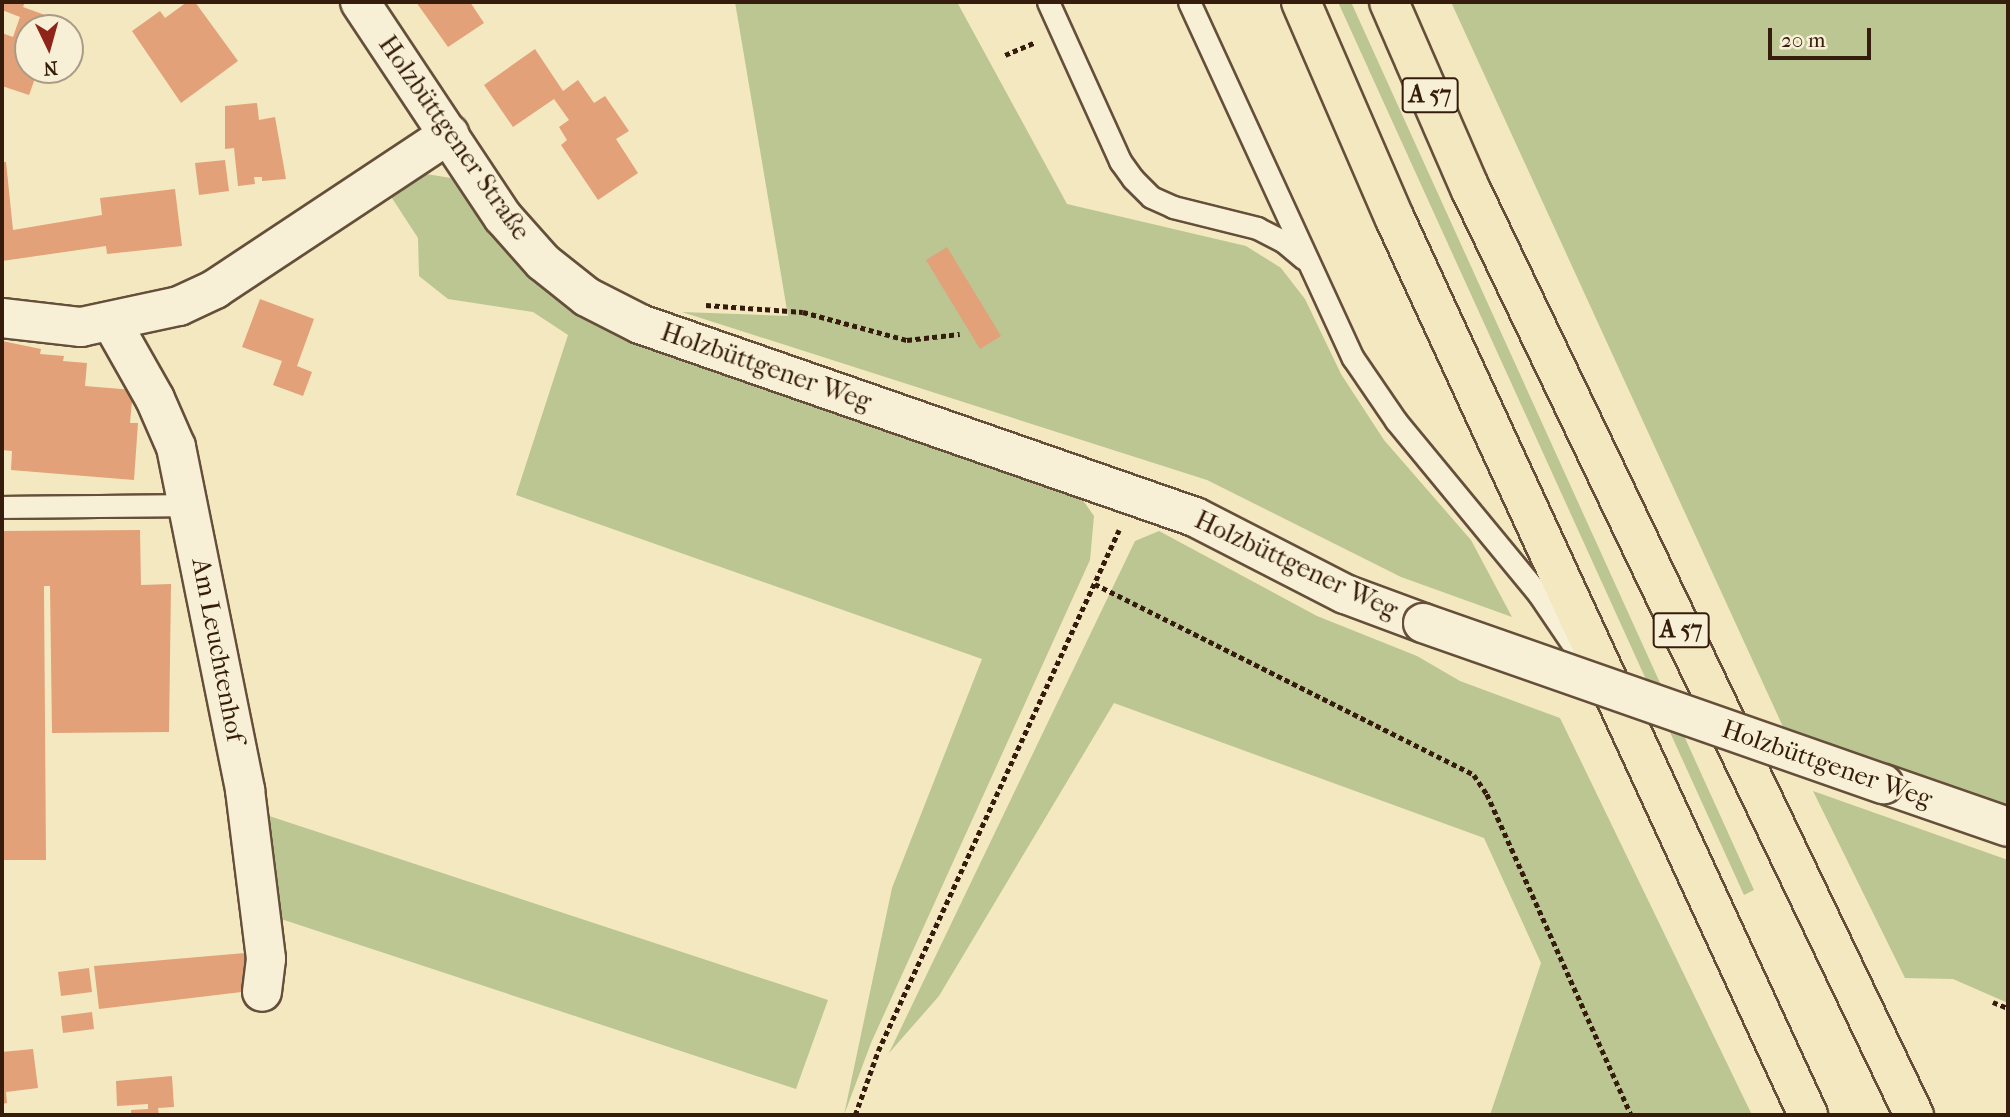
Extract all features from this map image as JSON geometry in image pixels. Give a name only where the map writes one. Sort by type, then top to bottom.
[{"type":"highway","points":[[1301,2],[1624,721],[1808,1115]]},
{"type":"highway","name":"A 57","points":[[1389,2],[1470,188],[1913,1115]]},
{"type":"street","name":"Holzbüttgener Straße","points":[[360,2],[503,217],[543,262],[587,297]]},
{"type":"street","points":[[2,318],[43,326],[112,323],[180,306],[215,289],[449,134]]},
{"type":"street","name":"Holzbüttgener Weg","points":[[587,297],[640,324],[1195,517],[1345,594],[2008,827]]},
{"type":"street","name":"Am Leuchtenhof","points":[[112,323],[155,399],[176,447],[245,790],[266,959],[262,992]]},
{"type":"lane","points":[[1048,2],[1120,161],[1133,179],[1151,197],[1172,207],[1257,228],[1284,242],[1308,263]]},
{"type":"lane","points":[[1189,2],[1308,263],[1374,391],[1538,593],[1624,721]]},
{"type":"lane","points":[[2,507],[189,505]]},
{"type":"path","points":[[1004,55],[1042,39]]},
{"type":"path","points":[[693,304],[803,312],[907,340],[960,334]]},
{"type":"path","points":[[855,1115],[878,1051],[1135,494]]},
{"type":"path","points":[[1095,584],[1474,775],[1487,794],[1632,1115]]},
{"type":"path","points":[[1993,1002],[2008,1008]]},
{"type":"green space","points":[[735,2],[957,2],[1067,204],[1246,246],[1281,268],[1305,299],[1341,374],[1384,440],[1471,540],[1512,617],[1401,577],[1207,480],[682,312],[788,316]]},
{"type":"green space","points":[[1338,2],[1351,2],[1754,890],[1744,895]]},
{"type":"green space","points":[[1451,2],[2008,2],[2008,807],[1784,729]]},
{"type":"green space","points":[[420,173],[457,179],[577,313],[624,339],[1082,499],[1094,516],[1090,560],[871,1043],[844,1115],[892,888],[982,659],[516,495],[568,335],[533,312],[448,299],[419,276],[418,238],[388,192]]},
{"type":"green space","points":[[1159,531],[1317,616],[1417,656],[1460,681],[1560,718],[1752,1115],[1490,1115],[1541,963],[1484,838],[1114,703],[939,996],[889,1053],[1135,541]]},
{"type":"green space","points":[[1813,791],[2008,860],[2008,1003],[1953,979],[1905,978]]},
{"type":"green space","points":[[257,812],[828,1000],[796,1089],[269,915]]},
{"type":"building","points":[[2,2],[25,2],[23,7],[42,14],[14,15],[2,10]]},
{"type":"building","points":[[187,2],[195,2],[238,61],[181,103],[132,31],[160,11],[165,18]]},
{"type":"building","points":[[416,2],[470,2],[484,23],[448,47]]},
{"type":"building","points":[[2,33],[13,37],[14,34],[14,84],[33,84],[29,95],[2,86]]},
{"type":"building","points":[[535,49],[563,91],[578,80],[594,103],[605,96],[629,131],[616,139],[638,173],[598,200],[561,145],[567,140],[559,127],[569,120],[554,99],[513,127],[484,85]]},
{"type":"building","points":[[257,103],[259,120],[275,117],[286,179],[262,181],[262,177],[254,177],[255,184],[238,186],[234,148],[225,149],[225,106]]},
{"type":"building","points":[[225,160],[229,191],[199,195],[195,163]]},
{"type":"building","points":[[2,162],[6,162],[13,230],[102,215],[100,198],[175,189],[182,246],[107,254],[106,246],[2,261]]},
{"type":"building","points":[[947,247],[1001,336],[980,349],[926,260]]},
{"type":"building","points":[[260,299],[314,319],[297,366],[312,372],[303,396],[273,385],[282,361],[242,347]]},
{"type":"building","points":[[2,341],[41,349],[40,354],[64,356],[63,361],[87,363],[85,386],[133,390],[130,423],[138,423],[134,480],[11,470],[12,451],[2,450]]},
{"type":"building","points":[[140,530],[141,585],[171,584],[169,732],[52,733],[50,586],[44,586],[46,860],[2,860],[2,531]]},
{"type":"building","points":[[245,953],[250,991],[99,1009],[94,966]]},
{"type":"building","points":[[89,968],[92,992],[61,996],[58,972]]},
{"type":"building","points":[[92,1012],[94,1029],[63,1033],[61,1016]]},
{"type":"building","points":[[33,1049],[38,1088],[6,1092],[7,1103],[2,1104],[2,1052]]},
{"type":"building","points":[[172,1076],[174,1107],[158,1108],[159,1115],[131,1115],[131,1110],[148,1109],[148,1104],[117,1106],[116,1081]]}]
